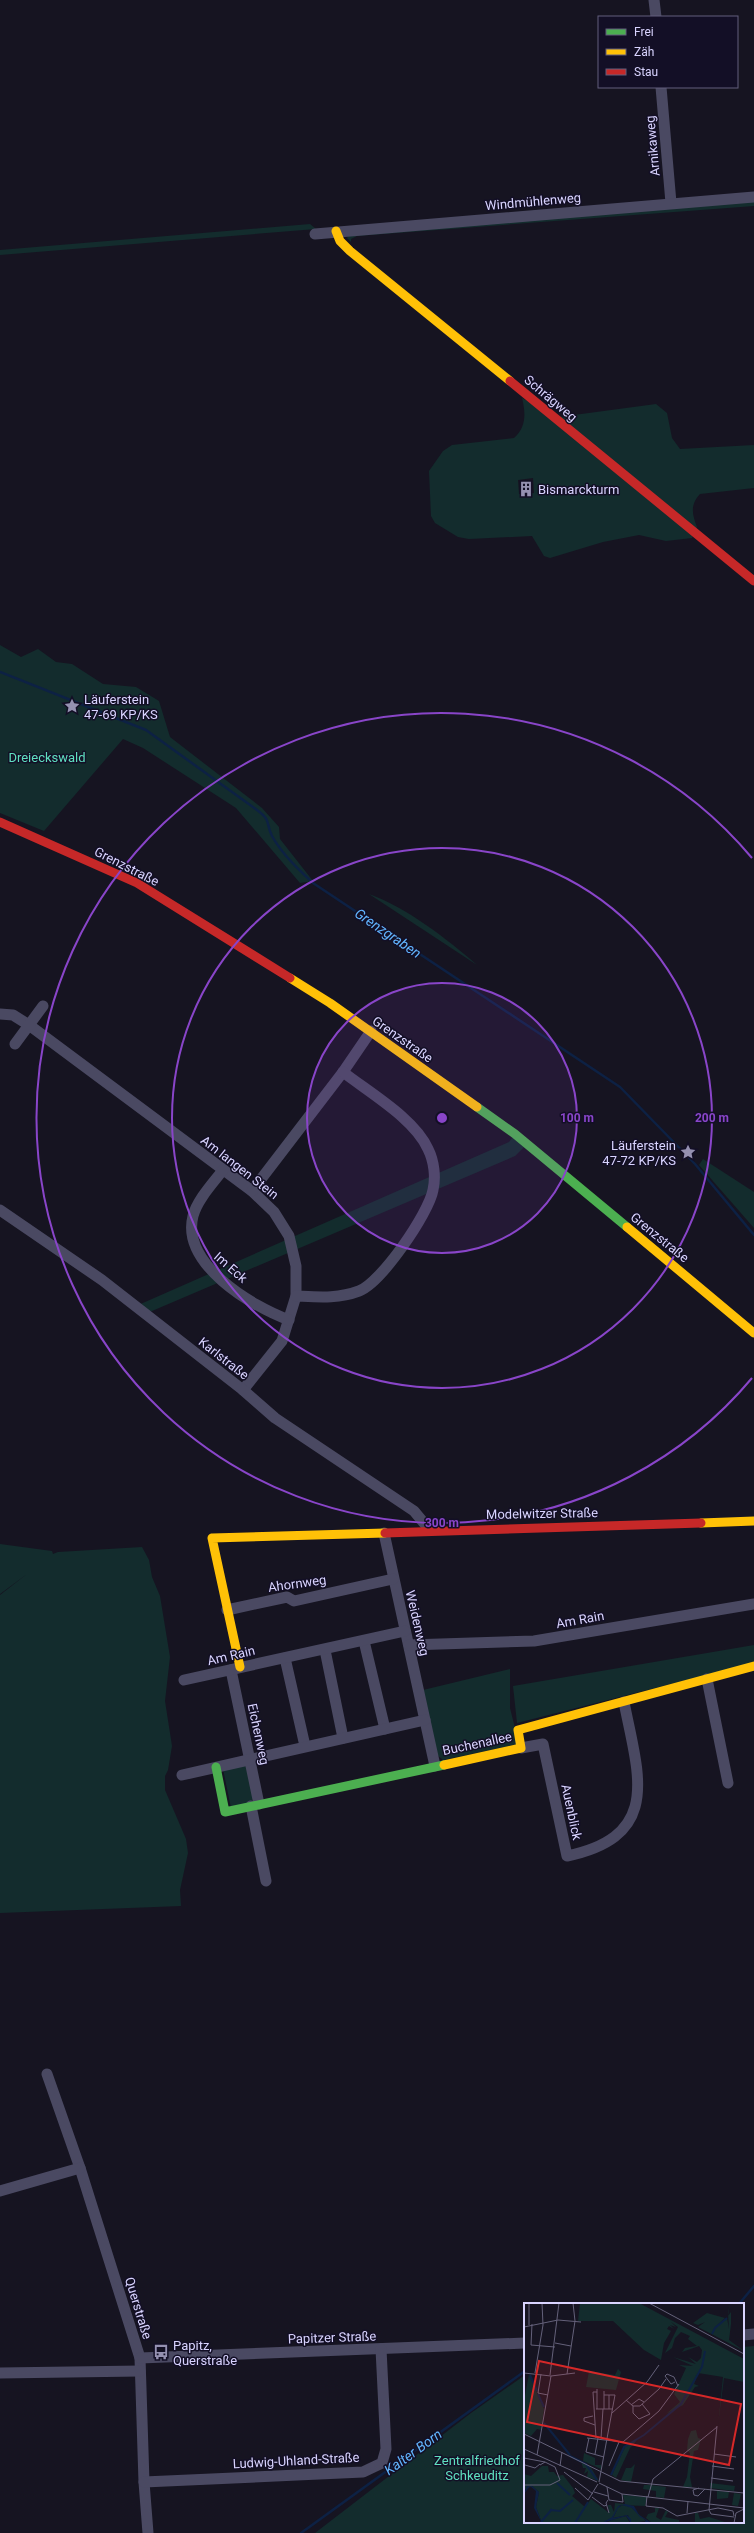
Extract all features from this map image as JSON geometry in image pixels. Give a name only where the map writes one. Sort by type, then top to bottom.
[{"type":"street","points":[[654,0],[656,16]]},
{"type":"street","name":"Arnikaweg","points":[[661,88],[671,203]]},
{"type":"street","name":"Windmühlenweg","points":[[315,234],[336,231],[754,197]]},
{"type":"street","name":"Schrägweg","points":[[336,231],[340,241],[350,251],[433,317],[754,581]]},
{"type":"street","name":"Grenzstraße","points":[[0,822],[137,883],[287,975],[371,1031],[515,1134],[754,1332]]},
{"type":"street","points":[[15,1044],[43,1006]]},
{"type":"street","name":"Am langen Stein","points":[[0,1014],[12,1015],[29,1025],[252,1191],[274,1212],[289,1236],[296,1266],[296,1296],[282,1341],[243,1390]]},
{"type":"street","points":[[252,1191],[343,1072],[371,1031]]},
{"type":"street","points":[[296,1296],[333,1298],[360,1291],[380,1276],[427,1210],[433,1190],[434,1172],[429,1150],[419,1131],[343,1072]]},
{"type":"street","name":"Im Eck","points":[[223,1170],[204,1195],[193,1216],[193,1242],[203,1262],[241,1294],[265,1311],[289,1320]]},
{"type":"street","name":"Karlstraße","points":[[0,1210],[102,1280],[243,1390],[275,1418],[414,1511],[429,1529]]},
{"type":"street","name":"Modelwitzer Straße","points":[[212,1538],[384,1533],[429,1529],[754,1521]]},
{"type":"street","name":"Weidenweg","points":[[384,1533],[435,1766]]},
{"type":"street","name":"Eichenweg","points":[[212,1538],[227,1610],[250,1759],[266,1881]]},
{"type":"street","name":"Ahornweg","points":[[227,1610],[287,1597],[294,1600],[393,1579]]},
{"type":"street","name":"Am Rain","points":[[409,1645],[534,1641],[754,1604]]},
{"type":"street","name":"Am Rain","points":[[184,1680],[325,1650],[405,1631]]},
{"type":"street","points":[[364,1641],[384,1729]]},
{"type":"street","points":[[325,1650],[344,1738]]},
{"type":"street","points":[[285,1658],[304,1746]]},
{"type":"street","name":"Buchenallee","points":[[216,1767],[225,1812],[521,1748],[518,1730],[754,1666]]},
{"type":"street","points":[[707,1679],[728,1782]]},
{"type":"street","name":"Auenblick","points":[[521,1748],[543,1744],[567,1856],[606,1845],[626,1827],[636,1800],[639,1778],[624,1702]]},
{"type":"street","points":[[182,1775],[304,1746],[425,1720]]},
{"type":"street","name":"Querstraße","points":[[47,2074],[80,2168],[140,2358],[144,2482],[148,2533]]},
{"type":"street","points":[[0,2191],[80,2168]]},
{"type":"street","points":[[744,2335],[754,2334]]},
{"type":"street","name":"Papitzer Straße","points":[[140,2358],[524,2343]]},
{"type":"street","name":"Ludwig-Uhland-Straße","points":[[144,2482],[363,2472],[382,2463],[386,2449],[381,2349]]},
{"type":"street","points":[[0,2373],[140,2371]]},
{"type":"green space","points":[[754,201],[754,206],[357,236],[351,239],[351,242],[347,238],[349,235]]},
{"type":"green space","points":[[310,224],[316,229],[0,255],[0,250]]},
{"type":"green space","points":[[522,398],[559,417],[656,404],[667,413],[672,438],[680,449],[754,445],[754,488],[700,494],[693,506],[693,514],[697,527],[692,538],[666,541],[639,535],[603,542],[550,558],[544,556],[532,536],[469,539],[458,537],[435,523],[431,516],[429,471],[443,451],[452,445],[514,438],[523,425]],"holes":[[[533,478],[534,493],[519,494],[518,480]]]},
{"type":"green space","name":"Dreieckswald","points":[[0,645],[21,657],[38,649],[56,662],[72,664],[103,684],[136,687],[159,701],[170,737],[262,808],[279,827],[280,839],[313,881],[300,883],[236,808],[143,748],[123,739],[44,831],[0,813]]},
{"type":"green space","points":[[369,894],[412,915],[453,945],[477,965]]},
{"type":"green space","points":[[515,1134],[527,1144],[515,1156],[145,1314],[136,1306],[509,1142]]},
{"type":"green space","points":[[703,1159],[754,1192],[754,1228],[699,1165]]},
{"type":"green space","points":[[0,1544],[52,1551],[53,1554],[58,1552],[142,1547],[149,1560],[152,1577],[160,1596],[170,1657],[165,1701],[172,1746],[168,1770],[165,1776],[165,1790],[186,1839],[188,1853],[180,1890],[181,1906],[0,1913],[0,1595],[27,1574],[0,1594]]},
{"type":"green space","points":[[754,1645],[754,1663],[517,1723],[513,1686]]},
{"type":"green space","points":[[510,1669],[510,1708],[519,1744],[443,1760],[436,1754],[423,1690]]},
{"type":"green space","points":[[243,1764],[248,1767],[254,1796],[251,1803],[231,1808],[223,1769]]},
{"type":"green space","name":"Zentralfriedhof Schkeuditz","points":[[754,2346],[754,2533],[315,2533],[471,2413],[524,2376],[524,2523],[744,2523],[744,2347]]},
{"type":"waterway","name":"Grenzgraben","points":[[0,672],[146,730],[257,810],[265,817],[272,836],[285,855],[313,883],[620,1087],[695,1164],[754,1235]]},
{"type":"waterway","name":"Kalter Born","points":[[740,2303],[754,2286]]},
{"type":"waterway","name":"Kalter Born","points":[[301,2533],[524,2372]]},
{"type":"traffic: fast","points":[[477,1107],[515,1134],[627,1227]]},
{"type":"traffic: fast","points":[[216,1767],[225,1812],[444,1765]]},
{"type":"traffic: slow","points":[[336,231],[340,241],[350,251],[510,381]]},
{"type":"traffic: slow","points":[[290,978],[330,1003],[477,1107]]},
{"type":"traffic: slow","points":[[627,1227],[754,1333]]},
{"type":"traffic: slow","points":[[701,1523],[754,1521]]},
{"type":"traffic: slow","points":[[240,1667],[212,1538],[385,1533]]},
{"type":"traffic: slow","points":[[444,1765],[521,1748],[518,1730],[754,1666]]},
{"type":"traffic: jam","points":[[510,381],[754,581]]},
{"type":"traffic: jam","points":[[0,822],[137,883],[290,978]]},
{"type":"traffic: jam","points":[[385,1533],[701,1523]]},
{"type":"place","name":"Bismarckturm","points":[[526,489]]},
{"type":"place","name":"Läuferstein 47-69 KP/KS","points":[[72,706]]},
{"type":"place","name":"Läuferstein 47-72 KP/KS","points":[[688,1152]]},
{"type":"place","name":"Papitz, Querstraße","points":[[161,2352]]}]
